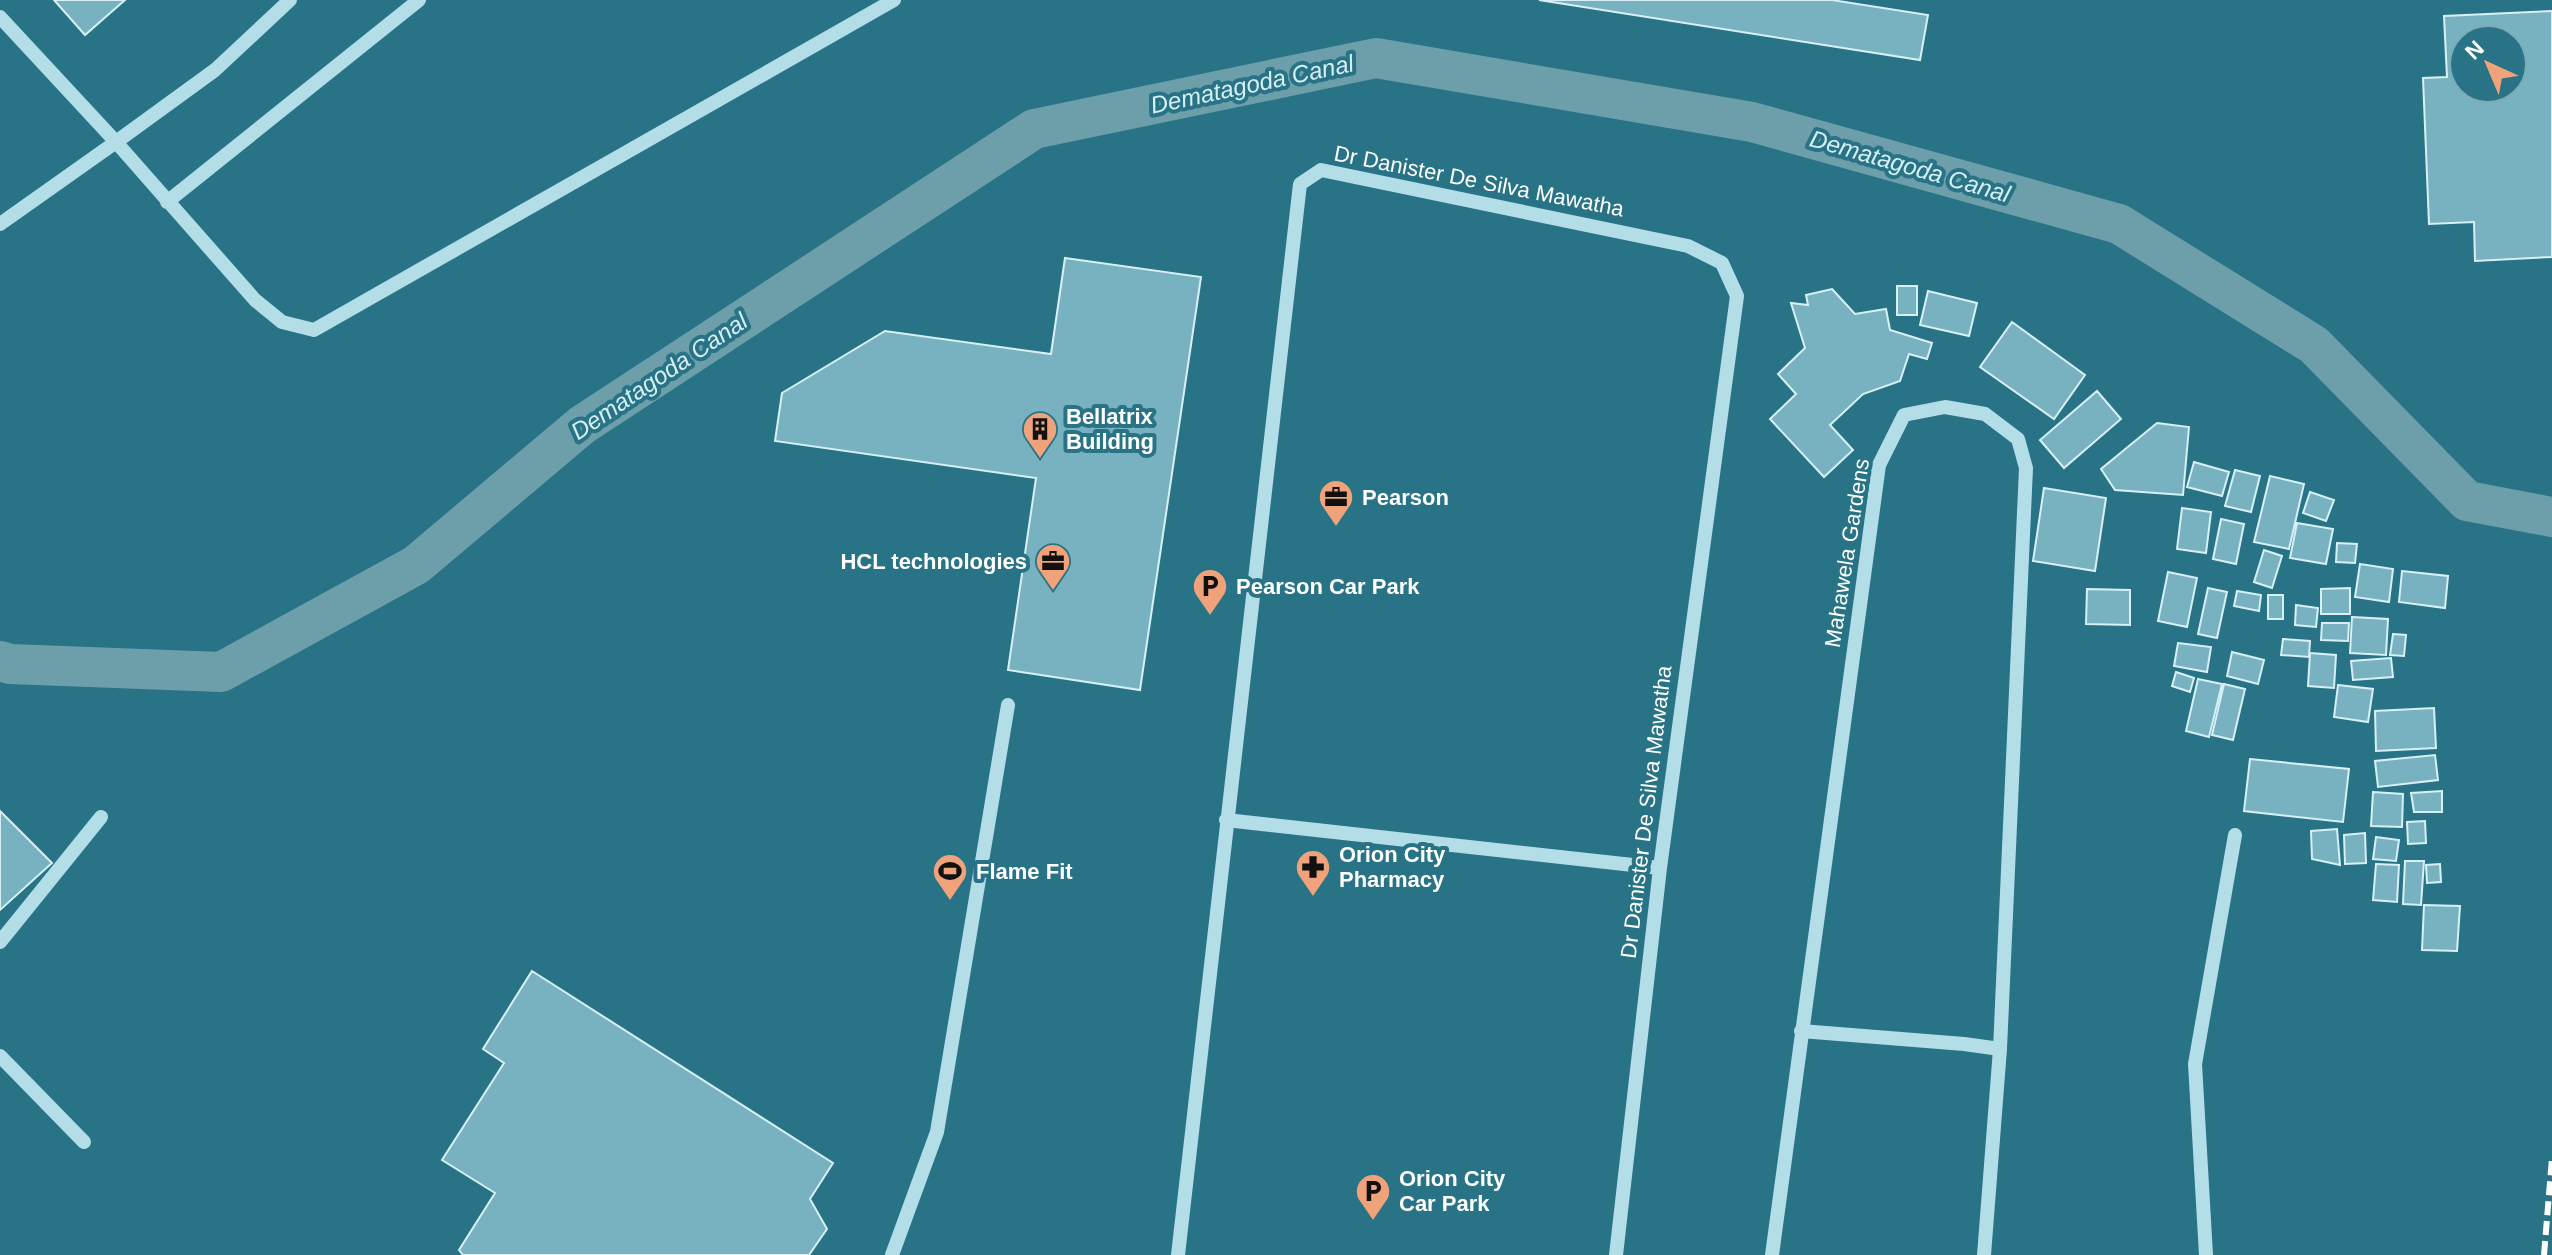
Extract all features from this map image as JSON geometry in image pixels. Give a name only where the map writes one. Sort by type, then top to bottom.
[{"type":"street","points":[[0,224],[215,70],[290,0]]},
{"type":"street","points":[[167,202],[419,0]]},
{"type":"street","points":[[0,17],[116,142],[255,300],[282,322],[314,330],[894,0]]},
{"type":"street","name":"Dr Danister De Silva Mawatha","points":[[1178,1255],[1300,184],[1321,170],[1688,246],[1722,263],[1737,296],[1660,868],[1616,1255]]},
{"type":"street","name":"Mahawela Gardens","points":[[1772,1255],[1879,465],[1904,415],[1945,407],[1985,414],[2018,439],[2026,468],[2000,1049],[1984,1255]]},
{"type":"street","points":[[892,1255],[937,1132],[1008,705]]},
{"type":"street","points":[[0,942],[101,817]]},
{"type":"street","points":[[1226,820],[1660,868]]},
{"type":"street","points":[[2206,1255],[2195,1064],[2235,835]]},
{"type":"street","points":[[1801,1031],[2000,1049]]},
{"type":"street","points":[[2,1064],[84,1142]]},
{"type":"building","points":[[54,0],[125,0],[85,35]]},
{"type":"building","points":[[1539,0],[1832,0],[1928,15],[1920,60]]},
{"type":"building","points":[[2552,11],[2552,257],[2475,261],[2474,222],[2429,224],[2423,78],[2447,77],[2444,16]]},
{"type":"building","name":"Bellatrix Building","points":[[1065,258],[1201,277],[1140,690],[1008,670],[1036,478],[775,441],[782,393],[885,331],[1051,354]]},
{"type":"building","points":[[1897,286],[1917,286],[1917,315],[1897,315]]},
{"type":"building","points":[[1832,289],[1855,314],[1886,309],[1890,330],[1932,343],[1927,359],[1909,354],[1900,381],[1863,394],[1830,425],[1853,450],[1824,477],[1770,419],[1796,394],[1778,374],[1805,348],[1791,303],[1808,305],[1806,295]]},
{"type":"building","points":[[1928,291],[1977,303],[1969,336],[1920,325]]},
{"type":"building","points":[[2012,322],[2085,375],[2054,419],[1980,367]]},
{"type":"building","points":[[2097,391],[2121,419],[2064,468],[2040,440]]},
{"type":"building","points":[[2157,423],[2189,427],[2183,495],[2115,490],[2101,469]]},
{"type":"building","points":[[2194,462],[2229,472],[2222,496],[2187,487]]},
{"type":"building","points":[[2235,470],[2260,476],[2251,512],[2225,506]]},
{"type":"building","points":[[2270,476],[2304,484],[2289,549],[2254,542]]},
{"type":"building","points":[[2044,488],[2106,498],[2095,571],[2033,561]]},
{"type":"building","points":[[2310,492],[2334,500],[2326,521],[2303,513]]},
{"type":"building","points":[[2182,508],[2211,512],[2206,553],[2177,549]]},
{"type":"building","points":[[2221,519],[2244,524],[2236,564],[2213,559]]},
{"type":"building","points":[[2297,523],[2333,529],[2326,564],[2290,558]]},
{"type":"building","points":[[2337,543],[2357,544],[2355,563],[2336,562]]},
{"type":"building","points":[[2264,550],[2282,556],[2272,588],[2254,582]]},
{"type":"building","points":[[2360,564],[2393,569],[2389,602],[2355,597]]},
{"type":"building","points":[[2402,571],[2448,576],[2445,608],[2399,602]]},
{"type":"building","points":[[2168,572],[2197,578],[2187,627],[2158,621]]},
{"type":"building","points":[[2208,588],[2227,592],[2217,638],[2198,634]]},
{"type":"building","points":[[2350,588],[2350,614],[2321,614],[2321,589]]},
{"type":"building","points":[[2087,589],[2130,590],[2130,625],[2086,624]]},
{"type":"building","points":[[2237,591],[2261,595],[2259,611],[2234,606]]},
{"type":"building","points":[[2268,595],[2283,595],[2283,619],[2268,619]]},
{"type":"building","points":[[2296,605],[2318,608],[2316,627],[2295,625]]},
{"type":"building","points":[[2352,617],[2388,619],[2386,655],[2350,653]]},
{"type":"building","points":[[2322,623],[2349,623],[2348,641],[2321,640]]},
{"type":"building","points":[[2393,634],[2406,635],[2404,656],[2390,655]]},
{"type":"building","points":[[2283,639],[2310,641],[2309,657],[2281,655]]},
{"type":"building","points":[[2178,643],[2211,647],[2207,672],[2174,666]]},
{"type":"building","points":[[2232,652],[2264,660],[2258,684],[2227,676]]},
{"type":"building","points":[[2310,653],[2336,655],[2334,688],[2308,686]]},
{"type":"building","points":[[2391,658],[2393,677],[2353,680],[2351,661]]},
{"type":"building","points":[[2176,672],[2194,678],[2190,692],[2172,686]]},
{"type":"building","points":[[2198,679],[2222,684],[2209,737],[2186,731]]},
{"type":"building","points":[[2224,684],[2245,689],[2233,740],[2212,735]]},
{"type":"building","points":[[2338,685],[2373,689],[2368,722],[2334,717]]},
{"type":"building","points":[[2434,708],[2436,748],[2376,751],[2375,711]]},
{"type":"building","points":[[2435,755],[2438,780],[2378,787],[2375,761]]},
{"type":"building","points":[[2250,759],[2349,769],[2343,822],[2244,811]]},
{"type":"building","points":[[2442,791],[2442,812],[2414,812],[2411,793]]},
{"type":"building","points":[[2373,792],[2403,794],[2402,827],[2371,826]]},
{"type":"building","points":[[0,811],[52,863],[0,910]]},
{"type":"building","points":[[2425,821],[2426,843],[2408,844],[2407,822]]},
{"type":"building","points":[[2337,829],[2340,865],[2312,859],[2311,831]]},
{"type":"building","points":[[2365,833],[2366,863],[2345,864],[2344,835]]},
{"type":"building","points":[[2376,837],[2399,840],[2396,861],[2373,859]]},
{"type":"building","points":[[2405,861],[2424,861],[2421,905],[2403,904]]},
{"type":"building","points":[[2376,864],[2399,865],[2397,902],[2373,900]]},
{"type":"building","points":[[2440,864],[2441,882],[2427,883],[2426,865]]},
{"type":"building","points":[[2424,905],[2460,906],[2457,951],[2422,950]]},
{"type":"building","points":[[532,971],[833,1163],[810,1199],[827,1229],[809,1255],[463,1255],[459,1250],[495,1193],[442,1160],[504,1063],[483,1049]]},
{"type":"waterway","name":"Dematagoda Canal","points":[[0,661],[10,664],[221,672],[416,565],[582,425],[1034,129],[1376,58],[1752,122],[2119,224],[2314,345],[2467,501],[2552,517]]},
{"type":"railway","points":[[2544,1255],[2552,1158]]},
{"type":"place","name":"Bellatrix Building","points":[[1040,460]]},
{"type":"place","name":"Pearson","points":[[1336,528]]},
{"type":"place","name":"HCL technologies","points":[[1053,592]]},
{"type":"place","name":"Pearson Car Park","points":[[1210,617]]},
{"type":"place","name":"Orion City Pharmacy","points":[[1313,898]]},
{"type":"place","name":"Flame Fit","points":[[950,902]]},
{"type":"place","name":"Orion City Car Park","points":[[1373,1222]]}]
